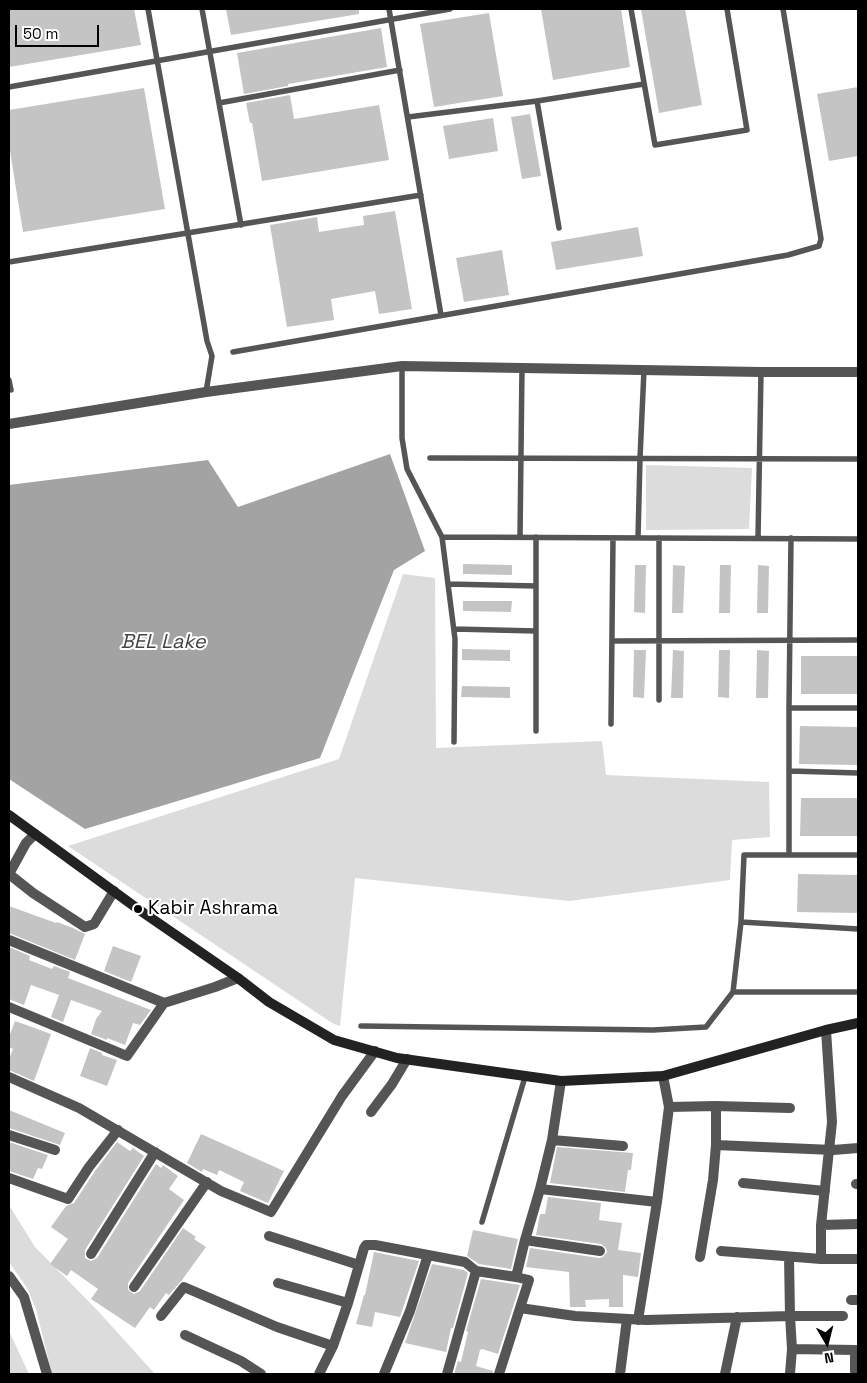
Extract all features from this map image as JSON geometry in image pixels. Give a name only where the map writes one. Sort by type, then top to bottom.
[{"type":"street","points":[[9,424],[206,392],[402,366],[858,372]]},
{"type":"street","points":[[9,815],[269,1002],[334,1040],[406,1060],[561,1081],[663,1076],[826,1030],[858,1023]]},
{"type":"street","points":[[35,834],[26,843],[9,874],[33,893],[85,927],[94,924],[114,891]]},
{"type":"street","points":[[9,940],[164,1003]]},
{"type":"street","points":[[9,1007],[128,1056],[164,1003],[238,978]]},
{"type":"street","points":[[821,1259],[821,1225],[832,1122],[826,1030]]},
{"type":"street","points":[[9,1076],[78,1108],[221,1191],[271,1212],[342,1096],[375,1051]]},
{"type":"street","points":[[371,1112],[392,1084],[406,1060]]},
{"type":"street","points":[[638,1320],[658,1202],[669,1107],[663,1076]]},
{"type":"street","points":[[516,1277],[552,1140],[561,1081]]},
{"type":"street","points":[[700,1257],[713,1180],[716,1145],[716,1106]]},
{"type":"street","points":[[669,1107],[790,1108]]},
{"type":"street","points":[[9,1178],[68,1200],[89,1167],[118,1130]]},
{"type":"street","points":[[9,1135],[55,1150]]},
{"type":"street","points":[[552,1140],[624,1146]]},
{"type":"street","points":[[716,1145],[829,1150],[858,1148]]},
{"type":"street","points":[[91,1254],[155,1152]]},
{"type":"street","points":[[134,1288],[207,1182]]},
{"type":"street","points":[[744,1183],[824,1191]]},
{"type":"street","points":[[540,1189],[658,1202]]},
{"type":"street","points":[[821,1225],[858,1224]]},
{"type":"street","points":[[269,1236],[359,1265]]},
{"type":"street","points":[[525,1240],[600,1251]]},
{"type":"street","points":[[319,1374],[333,1346],[364,1248],[366,1245],[376,1245],[464,1262],[476,1271],[529,1280],[499,1374]]},
{"type":"street","points":[[721,1251],[821,1259],[858,1259]]},
{"type":"street","points":[[384,1374],[410,1311],[428,1255]]},
{"type":"street","points":[[789,1257],[792,1349],[790,1374]]},
{"type":"street","points":[[446,1374],[476,1271]]},
{"type":"street","points":[[9,1276],[24,1297],[47,1374]]},
{"type":"street","points":[[278,1283],[348,1303]]},
{"type":"street","points":[[161,1316],[184,1287],[277,1327],[333,1346]]},
{"type":"street","points":[[520,1308],[575,1316],[638,1320],[843,1316]]},
{"type":"street","points":[[725,1374],[738,1317]]},
{"type":"street","points":[[620,1374],[627,1319]]},
{"type":"street","points":[[185,1335],[241,1361],[261,1374]]},
{"type":"street","points":[[792,1349],[857,1350],[854,1374]]},
{"type":"lane","points":[[148,9],[207,341],[212,356],[206,392]]},
{"type":"lane","points":[[202,9],[241,224]]},
{"type":"lane","points":[[389,9],[441,315]]},
{"type":"lane","points":[[9,86],[450,9]]},
{"type":"lane","points":[[631,9],[655,145],[747,130],[727,9]]},
{"type":"lane","points":[[233,352],[788,255],[819,246],[822,239],[783,9]]},
{"type":"lane","points":[[219,103],[400,70]]},
{"type":"lane","points":[[408,117],[537,101],[644,84]]},
{"type":"lane","points":[[537,101],[558,228]]},
{"type":"lane","points":[[9,262],[421,195]]},
{"type":"lane","points":[[402,366],[402,438],[407,469],[442,537],[454,629],[454,742]]},
{"type":"lane","points":[[520,537],[522,368]]},
{"type":"lane","points":[[638,538],[644,370]]},
{"type":"lane","points":[[758,538],[761,372]]},
{"type":"lane","points":[[9,380],[11,390]]},
{"type":"lane","points":[[430,458],[858,458]]},
{"type":"lane","points":[[442,537],[858,538]]},
{"type":"lane","points":[[536,537],[536,731]]},
{"type":"lane","points":[[611,724],[613,538]]},
{"type":"lane","points":[[659,538],[659,700]]},
{"type":"lane","points":[[790,855],[791,538]]},
{"type":"lane","points":[[448,584],[536,586]]},
{"type":"lane","points":[[454,629],[536,631]]},
{"type":"lane","points":[[612,641],[858,640]]},
{"type":"lane","points":[[789,708],[858,708]]},
{"type":"lane","points":[[790,772],[858,773]]},
{"type":"lane","points":[[362,1026],[653,1030],[706,1026],[733,992],[741,922],[744,855],[858,855]]},
{"type":"lane","points":[[741,922],[858,929]]},
{"type":"lane","points":[[733,992],[858,992]]},
{"type":"lane","points":[[482,1222],[525,1076]]},
{"type":"shaded area","points":[[646,465],[752,468],[749,529],[646,530]]},
{"type":"shaded area","points":[[403,574],[435,578],[436,748],[602,741],[606,775],[769,782],[770,837],[732,840],[730,880],[569,901],[355,878],[340,1026],[332,1023],[68,846],[339,759]]},
{"type":"shaded area","points":[[9,1205],[35,1247],[98,1311],[155,1374],[52,1374],[36,1309],[27,1288],[9,1262]]},
{"type":"shaded area","points":[[9,1331],[29,1374],[9,1374]]},
{"type":"water","name":"BEL Lake","points":[[390,454],[425,551],[394,570],[320,758],[85,829],[9,779],[9,485],[208,460],[238,507]]},
{"type":"building","points":[[9,9],[134,9],[141,45],[9,67]]},
{"type":"building","points":[[226,9],[359,9],[359,14],[231,35]]},
{"type":"building","points":[[541,9],[621,9],[630,67],[553,80]]},
{"type":"building","points":[[641,9],[685,9],[702,105],[659,113]]},
{"type":"building","points":[[489,13],[503,96],[434,107],[420,24]]},
{"type":"building","points":[[381,28],[387,67],[288,84],[288,86],[244,94],[237,53]]},
{"type":"building","points":[[858,87],[858,156],[829,161],[817,94]]},
{"type":"building","points":[[144,88],[165,209],[23,232],[9,145],[9,110]]},
{"type":"building","points":[[290,95],[294,119],[379,105],[389,160],[262,181],[252,123],[250,123],[246,103]]},
{"type":"building","points":[[530,114],[541,176],[522,179],[511,117]]},
{"type":"building","points":[[493,118],[498,151],[449,159],[443,126]]},
{"type":"building","points":[[395,211],[412,309],[379,314],[375,291],[331,299],[334,320],[287,327],[270,225],[317,217],[319,232],[364,225],[363,216]]},
{"type":"building","points":[[638,227],[643,256],[556,270],[551,242]]},
{"type":"building","points":[[502,250],[509,295],[464,302],[456,258]]},
{"type":"building","points":[[463,564],[512,565],[512,575],[463,574]]},
{"type":"building","points":[[635,565],[646,565],[645,613],[634,612]]},
{"type":"building","points":[[673,565],[685,566],[683,613],[672,613]]},
{"type":"building","points":[[720,565],[731,565],[730,613],[719,613]]},
{"type":"building","points":[[758,565],[769,566],[768,613],[757,613]]},
{"type":"building","points":[[463,601],[512,601],[511,612],[463,611]]},
{"type":"building","points":[[462,649],[510,650],[510,661],[462,660]]},
{"type":"building","points":[[634,650],[646,650],[644,698],[633,697]]},
{"type":"building","points":[[673,650],[684,651],[683,698],[671,698]]},
{"type":"building","points":[[719,650],[730,650],[729,698],[718,697]]},
{"type":"building","points":[[757,650],[769,651],[768,698],[756,698]]},
{"type":"building","points":[[801,656],[858,656],[858,694],[801,694]]},
{"type":"building","points":[[462,686],[510,687],[510,698],[461,697]]},
{"type":"building","points":[[800,726],[858,727],[858,765],[799,764]]},
{"type":"building","points":[[801,798],[858,798],[858,836],[800,836]]},
{"type":"building","points":[[798,874],[858,875],[858,913],[797,912]]},
{"type":"building","points":[[9,906],[57,922],[85,934],[75,960],[9,933]]},
{"type":"building","points":[[113,946],[141,956],[131,982],[104,971]]},
{"type":"building","points":[[9,947],[30,956],[29,960],[52,969],[54,966],[70,972],[68,978],[151,1010],[140,1025],[133,1023],[125,1045],[91,1034],[96,1019],[102,1011],[71,1000],[63,1022],[51,1017],[59,995],[31,985],[24,1005],[9,999]]},
{"type":"building","points":[[15,1021],[51,1034],[34,1081],[9,1070],[9,1059],[13,1049],[9,1047],[9,1037]]},
{"type":"building","points":[[90,1048],[102,1053],[102,1055],[117,1060],[107,1086],[80,1076]]},
{"type":"building","points":[[9,1110],[65,1133],[60,1145],[9,1128]]},
{"type":"building","points":[[201,1134],[284,1171],[268,1203],[240,1191],[244,1182],[219,1170],[217,1175],[203,1169],[202,1172],[187,1163]]},
{"type":"building","points":[[9,1142],[48,1155],[42,1169],[38,1168],[33,1179],[9,1171]]},
{"type":"building","points":[[117,1142],[130,1151],[133,1148],[144,1156],[85,1250],[85,1258],[91,1261],[97,1258],[156,1164],[161,1168],[163,1165],[178,1176],[169,1189],[184,1200],[128,1283],[128,1290],[134,1294],[140,1291],[183,1228],[206,1247],[169,1295],[166,1293],[154,1310],[150,1307],[135,1328],[91,1299],[98,1289],[71,1270],[67,1276],[50,1264],[68,1239],[51,1227],[66,1206],[74,1203]]},
{"type":"building","points":[[557,1147],[633,1153],[625,1192],[550,1183]]},
{"type":"building","points":[[548,1197],[601,1203],[599,1220],[622,1223],[618,1250],[641,1253],[638,1277],[623,1275],[623,1307],[609,1307],[609,1299],[585,1300],[586,1307],[570,1307],[569,1272],[526,1267],[530,1248],[599,1258],[603,1257],[607,1252],[606,1248],[601,1244],[536,1235],[540,1214],[545,1214]]},
{"type":"building","points":[[473,1230],[518,1239],[511,1269],[479,1264],[467,1256]]},
{"type":"building","points":[[374,1252],[419,1261],[400,1317],[375,1312],[372,1327],[356,1324],[365,1295]]},
{"type":"building","points":[[432,1264],[464,1270],[468,1273],[453,1328],[451,1328],[446,1352],[405,1343]]},
{"type":"building","points":[[481,1279],[520,1285],[498,1354],[480,1350],[476,1366],[493,1371],[492,1374],[454,1374],[458,1361],[461,1362],[468,1332],[466,1331]]},
{"type":"place","name":"Kabir Ashrama","points":[[138,909]]}]
